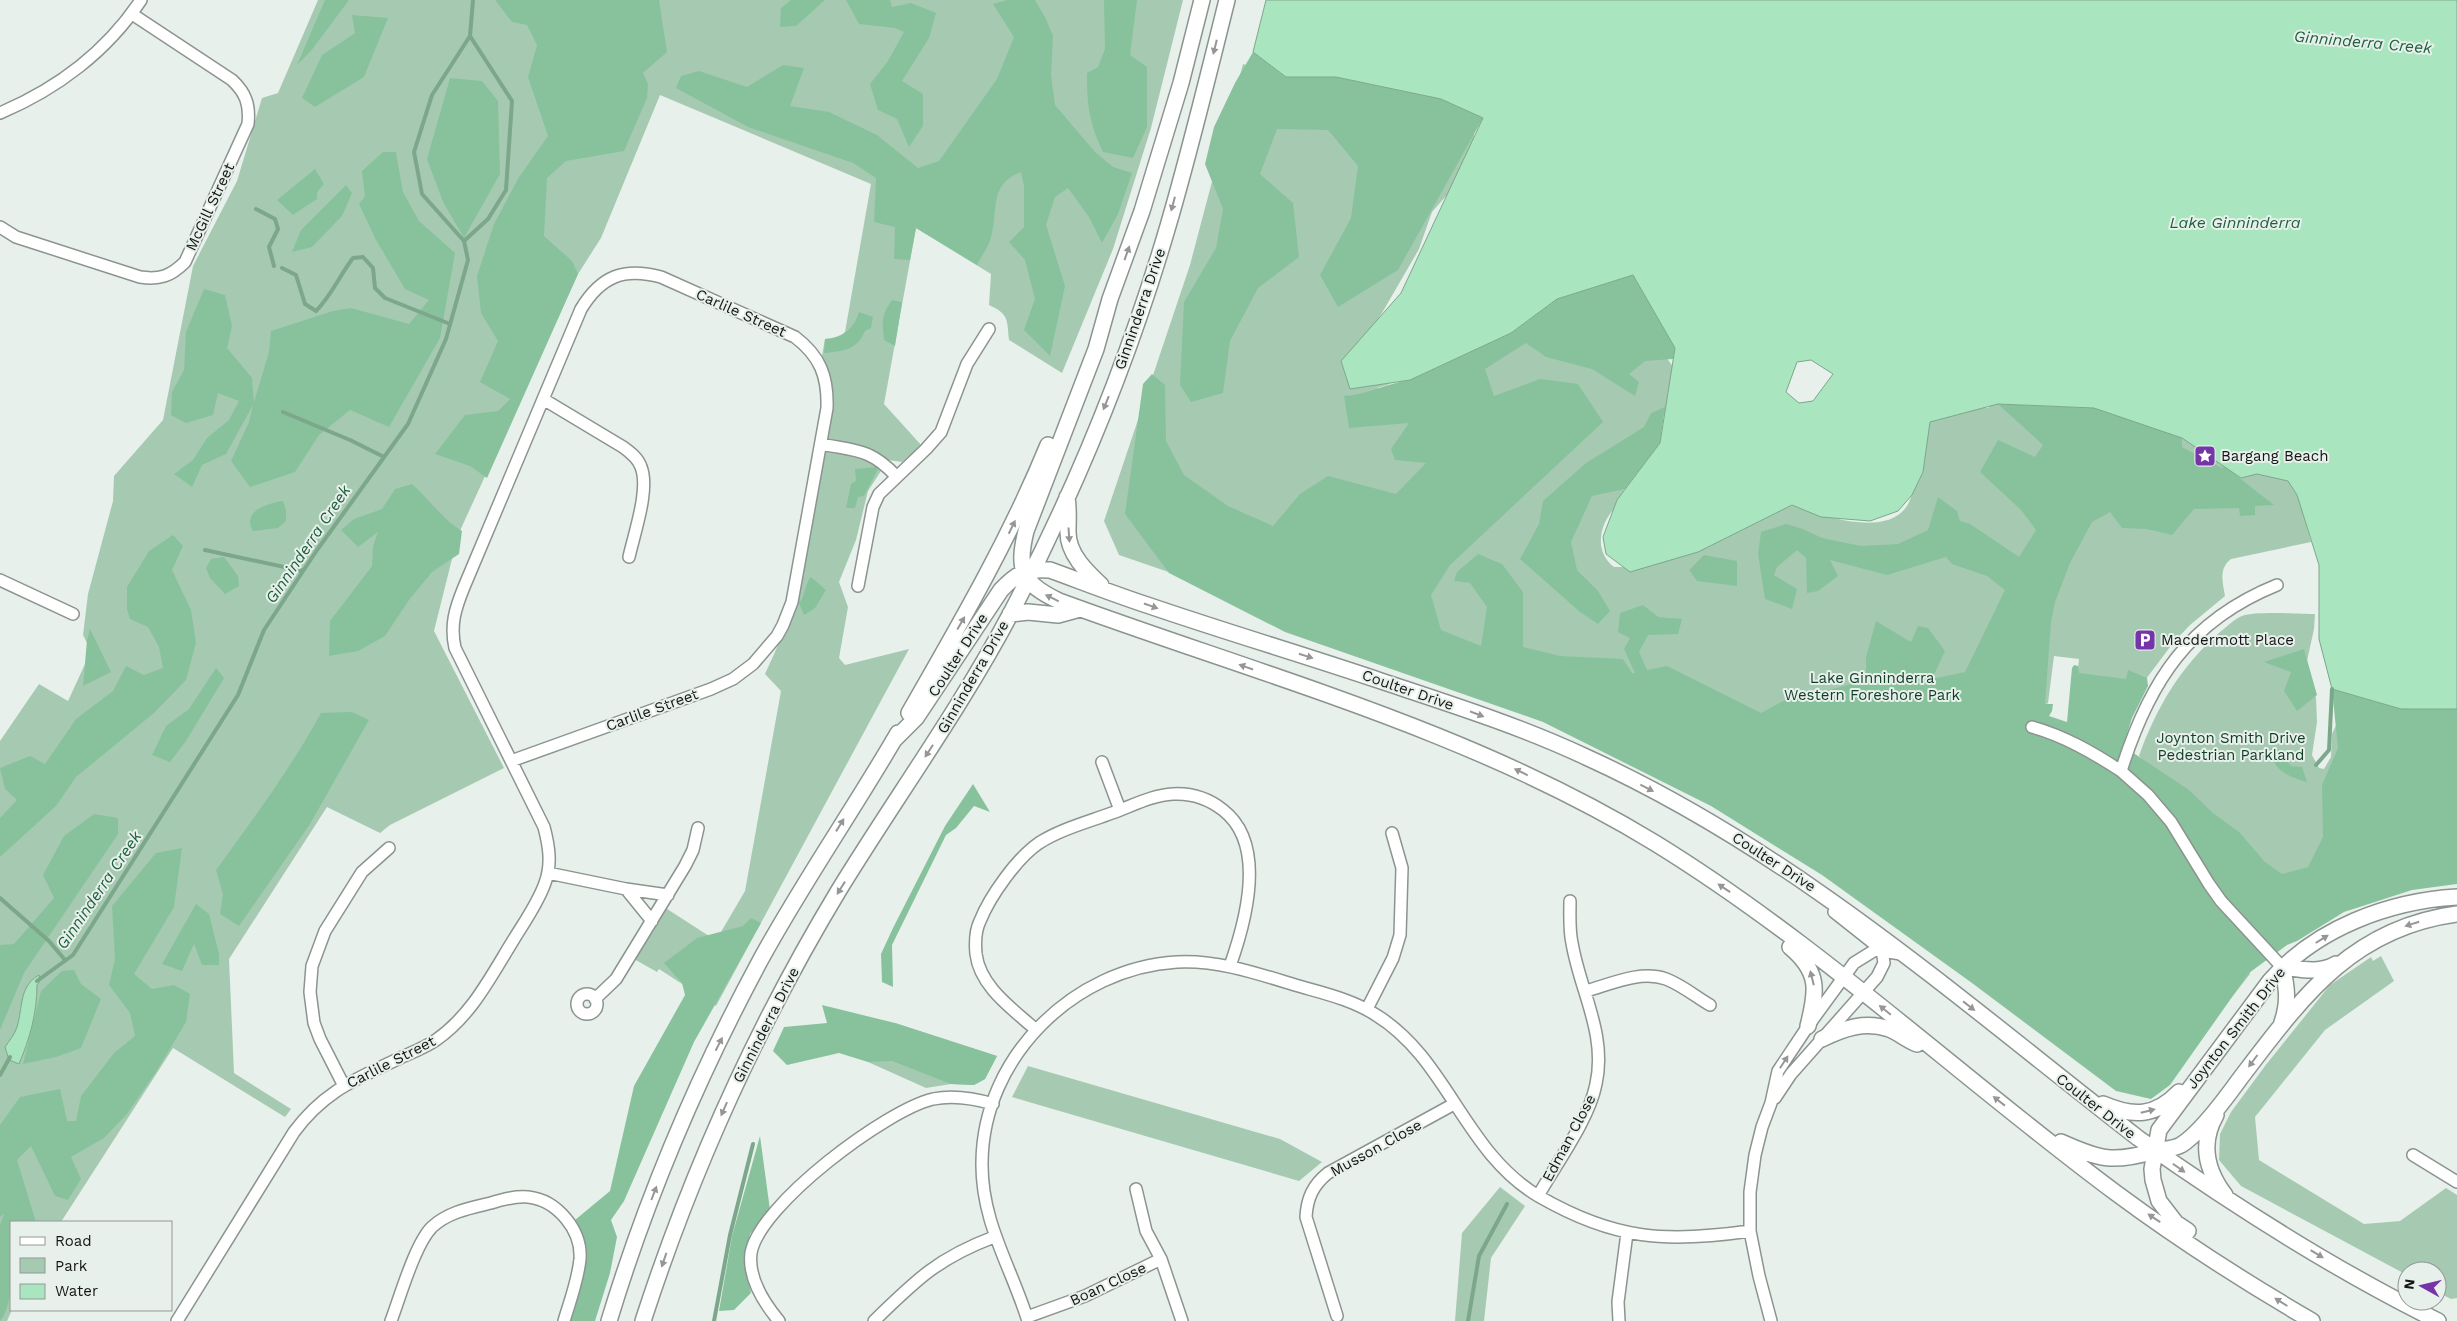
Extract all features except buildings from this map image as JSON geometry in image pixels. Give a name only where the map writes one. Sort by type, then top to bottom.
[{"type":"main road","name":"Ginninderra Drive","points":[[609,1321],[638,1233],[672,1146],[707,1068],[766,952],[812,871],[893,741],[994,562],[1028,494],[1110,299],[1142,211],[1181,83],[1202,0]]},
{"type":"main road","name":"Ginninderra Drive","points":[[643,1321],[664,1258],[701,1164],[760,1034],[839,891],[969,689],[1010,614],[1027,570],[1067,497],[1124,358],[1162,244],[1227,0]]},
{"type":"main road","name":"Ginninderra Drive","points":[[1027,570],[1026,531],[1096,349],[1110,299]]},
{"type":"main road","points":[[1067,497],[1070,518],[1068,532],[1071,548],[1085,570],[1105,590]]},
{"type":"main road","name":"Coulter Drive","points":[[1027,570],[1039,592],[1080,609],[1412,725],[1482,754],[1565,793],[1659,846],[1764,915],[2117,1194],[2252,1285],[2312,1321]]},
{"type":"main road","name":"Coulter Drive","points":[[893,741],[916,718],[1001,590],[1011,579],[1027,570],[1050,570],[1148,606],[1474,712],[1585,756],[1712,823],[1817,889],[1905,955],[2155,1151],[2232,1203],[2386,1295],[2438,1321]]},
{"type":"main road","points":[[1010,614],[1028,612],[1058,615],[1080,609]]},
{"type":"main road","name":"Joynton Smith Drive","points":[[2252,1285],[2241,1267],[2176,1223],[2159,1201],[2152,1169],[2159,1130],[2270,980],[2282,967],[2327,935],[2355,921],[2410,902],[2457,896]]},
{"type":"main road","points":[[2280,1026],[2287,1008],[2287,990],[2282,967],[2313,971],[2328,969],[2370,942],[2402,927],[2457,914]]},
{"type":"main road","points":[[1764,915],[1772,931],[1807,963],[1814,978],[1815,997],[1808,1026]]},
{"type":"main road","points":[[2037,1131],[2083,1152],[2113,1159],[2134,1158],[2180,1146],[2227,1096],[2280,1026],[2311,990],[2344,960]]},
{"type":"main road","points":[[2071,1086],[2120,1111],[2135,1113],[2158,1108],[2178,1093],[2250,999],[2270,980]]},
{"type":"main road","points":[[1822,1039],[1851,1026],[1872,1025],[1890,1030],[1937,1052]]},
{"type":"main road","points":[[2227,1096],[2209,1130],[2206,1152],[2208,1166],[2219,1187],[2232,1203]]},
{"type":"street","points":[[0,113],[62,80],[106,43],[142,0]]},
{"type":"street","name":"McGill Street","points":[[0,227],[16,237],[140,277],[159,278],[171,274],[185,262],[248,124],[248,105],[241,89],[232,80],[132,14]]},
{"type":"street","name":"Carlile Street","points":[[177,1321],[294,1132],[316,1105],[344,1086],[434,1042],[462,1019],[477,999],[536,902],[548,873],[549,854],[544,827],[454,648],[453,614],[581,309],[590,294],[602,282],[618,275],[644,272],[660,277],[787,333],[809,348],[824,372],[828,389],[827,408],[792,602],[777,636],[762,655],[733,679],[711,689],[511,761]]},
{"type":"street","points":[[858,586],[873,507],[879,494],[926,449],[940,432],[967,364],[989,330]]},
{"type":"street","points":[[543,399],[623,446],[634,455],[641,467],[644,480],[643,492],[629,557]]},
{"type":"street","points":[[821,444],[868,453],[883,462],[896,476]]},
{"type":"street","points":[[0,580],[73,614]]},
{"type":"street","points":[[2121,771],[2144,711],[2165,672],[2183,648],[2206,626],[2236,605],[2277,585]]},
{"type":"street","points":[[2032,726],[2090,750],[2121,771],[2148,795],[2171,822],[2213,890],[2282,967]]},
{"type":"street","points":[[1102,762],[1120,810]]},
{"type":"street","points":[[1036,1030],[998,996],[986,981],[976,956],[976,938],[979,921],[1018,863],[1032,848],[1060,832],[1154,798],[1171,794],[1190,795],[1216,804],[1230,815],[1240,829],[1247,858],[1248,898],[1230,966]]},
{"type":"street","points":[[596,999],[616,979],[652,921],[689,858],[698,828]]},
{"type":"street","points":[[1367,1009],[1393,958],[1400,936],[1402,868],[1392,833]]},
{"type":"street","points":[[344,1086],[320,1040],[314,1023],[310,992],[312,966],[325,931],[362,872],[388,848]]},
{"type":"street","points":[[548,873],[626,889],[668,894]]},
{"type":"street","points":[[626,889],[652,921]]},
{"type":"street","points":[[1771,1103],[1791,1074],[1877,977],[1884,963],[1882,950],[1824,904],[1817,889]]},
{"type":"street","name":"Edman Close","points":[[1538,1196],[1583,1117],[1597,1083],[1600,1060],[1598,1036],[1572,943],[1570,901]]},
{"type":"street","points":[[1771,1321],[1758,1276],[1750,1231],[1750,1192],[1755,1155],[1771,1103],[1778,1071],[1854,963],[1875,950],[1905,955]]},
{"type":"street","points":[[1028,1319],[994,1237],[984,1195],[982,1161],[984,1137],[1004,1074],[1015,1055],[1036,1030],[1085,990],[1133,969],[1176,962],[1230,966],[1337,997],[1367,1009],[1401,1033],[1419,1051],[1478,1140],[1499,1164],[1538,1196],[1581,1218],[1627,1233],[1658,1238],[1689,1238],[1750,1231]]},
{"type":"street","points":[[1586,991],[1630,979],[1651,976],[1666,979],[1710,1006]]},
{"type":"street","points":[[779,1321],[757,1288],[752,1271],[751,1253],[756,1237],[781,1206],[813,1175],[848,1146],[915,1105],[934,1099],[953,1097],[974,1098],[993,1104]]},
{"type":"street","name":"Musson Close","points":[[1337,1316],[1306,1217],[1307,1202],[1312,1189],[1328,1173],[1454,1104]]},
{"type":"street","points":[[2412,1155],[2457,1182]]},
{"type":"street","name":"Boan Close","points":[[1136,1189],[1146,1231],[1161,1259],[1182,1321]]},
{"type":"street","points":[[391,1321],[420,1247],[433,1227],[445,1217],[460,1211],[512,1197],[538,1199],[553,1206],[566,1218],[575,1232],[580,1257],[564,1321]]},
{"type":"street","points":[[1619,1321],[1618,1302],[1627,1233]]},
{"type":"street","points":[[874,1321],[933,1267],[953,1254],[994,1237]]},
{"type":"street","name":"Boan Close","points":[[1028,1319],[1085,1296],[1161,1259]]},
{"type":"green space","points":[[318,0],[1183,0],[1151,128],[1113,249],[1062,373],[1009,340],[1006,318],[1000,311],[989,305],[991,274],[916,228],[884,404],[922,446],[902,462],[888,460],[868,491],[856,540],[839,582],[848,607],[839,658],[845,665],[909,649],[716,1006],[659,969],[657,972],[634,959],[664,907],[709,936],[721,932],[745,891],[781,691],[765,674],[784,632],[798,592],[816,500],[829,391],[822,356],[825,339],[839,338],[845,332],[871,184],[660,95],[601,238],[578,274],[458,535],[434,631],[504,768],[390,825],[380,833],[327,807],[229,959],[234,1073],[291,1109],[285,1117],[173,1048],[62,1221],[10,1221],[10,1311],[12,1311],[7,1321],[0,1321],[0,741],[39,684],[68,701],[91,651],[83,635],[88,594],[113,501],[114,476],[163,420],[193,266],[237,181],[262,98],[278,93]]},
{"type":"green space","points":[[325,0],[349,0],[311,51],[297,65]]},
{"type":"green space","points":[[495,0],[659,0],[667,52],[643,73],[648,84],[647,98],[624,151],[566,161],[547,178],[544,236],[572,261],[578,274],[487,478],[470,466],[435,454],[465,415],[498,411],[510,399],[480,382],[498,341],[481,313],[477,276],[494,224],[519,177],[548,136],[528,77],[537,45],[527,25],[512,22]]},
{"type":"green space","points":[[791,0],[825,0],[796,26],[780,27],[781,8]]},
{"type":"green space","points":[[846,0],[890,0],[892,7],[911,3],[936,13],[929,38],[902,81],[923,94],[923,126],[909,147],[897,119],[878,110],[870,84],[888,61],[904,32],[895,28],[859,24]]},
{"type":"green space","points":[[1007,0],[1035,0],[1053,36],[1051,75],[1055,105],[1095,152],[1113,167],[1132,173],[1118,214],[1102,243],[1089,217],[1068,188],[1055,197],[1046,225],[1065,286],[1050,356],[1024,330],[1035,299],[1025,260],[1009,242],[1024,227],[1024,186],[1021,172],[1011,177],[999,191],[990,241],[977,265],[916,228],[910,260],[894,259],[895,227],[874,222],[876,178],[853,163],[748,127],[676,88],[681,76],[699,71],[747,87],[783,65],[804,68],[790,106],[829,112],[877,135],[918,168],[939,161],[997,79],[1014,37],[993,4]]},
{"type":"green space","points":[[1104,0],[1137,0],[1130,55],[1147,67],[1147,127],[1133,158],[1103,152],[1090,114],[1087,73],[1098,67],[1105,49]]},
{"type":"green space","points":[[352,15],[388,18],[364,77],[315,107],[302,98],[322,55],[355,33]]},
{"type":"green space","points":[[1253,52],[1286,77],[1336,77],[1441,99],[1483,118],[1398,270],[1338,307],[1320,275],[1351,218],[1358,166],[1328,130],[1277,129],[1260,174],[1293,203],[1299,257],[1258,288],[1230,341],[1223,393],[1191,402],[1180,385],[1184,302],[1216,248],[1223,209],[1205,164],[1214,127],[1235,83]]},
{"type":"green space","name":"Lake Ginninderra Western Foreshore Park","points":[[1243,64],[1473,132],[1475,139],[1460,180],[1432,212],[1419,249],[1382,313],[1362,342],[1369,386],[1393,383],[1377,388],[1395,390],[1530,325],[1659,347],[1676,371],[1679,385],[1602,530],[1601,546],[1603,554],[1614,567],[1627,567],[1791,502],[1820,514],[1858,522],[1877,522],[1893,518],[1905,509],[1912,493],[1913,468],[1910,424],[1978,407],[1988,408],[1995,402],[2010,411],[2179,434],[2294,481],[2311,542],[2231,559],[2224,567],[2223,572],[2225,596],[2190,625],[2173,643],[2146,679],[2073,714],[2079,659],[2054,656],[2048,703],[2039,709],[2250,954],[2250,974],[2210,1025],[1755,805],[1215,588],[1119,555],[1104,521],[1190,265]]},
{"type":"green space","points":[[450,78],[482,81],[498,101],[500,174],[464,238],[443,202],[427,159]]},
{"type":"green space","points":[[383,152],[396,152],[403,192],[419,221],[455,253],[440,338],[389,427],[350,410],[319,435],[295,472],[250,487],[231,461],[249,422],[253,405],[226,454],[202,465],[192,487],[174,474],[193,460],[207,438],[229,420],[239,401],[218,393],[213,415],[186,423],[171,415],[172,392],[184,370],[186,332],[204,289],[225,295],[232,326],[227,348],[252,378],[254,402],[269,352],[271,331],[333,311],[351,308],[409,324],[429,300],[405,289],[376,240],[359,204],[365,196],[362,171]]},
{"type":"green space","points":[[315,169],[324,184],[317,192],[317,199],[293,215],[277,200]]},
{"type":"green space","points":[[346,185],[352,193],[342,216],[312,247],[292,252],[301,230]]},
{"type":"green space","points":[[1633,275],[1675,348],[1673,359],[1645,361],[1629,374],[1639,382],[1635,396],[1592,369],[1546,357],[1526,343],[1485,369],[1494,396],[1540,379],[1578,384],[1603,422],[1450,565],[1431,595],[1441,630],[1481,646],[1487,607],[1470,583],[1454,581],[1457,572],[1478,554],[1502,564],[1523,592],[1523,647],[1560,656],[1623,659],[1632,673],[1635,673],[1624,649],[1630,638],[1618,632],[1620,613],[1643,605],[1658,617],[1682,619],[1678,634],[1648,635],[1639,652],[1647,670],[1667,666],[1761,713],[1800,692],[1829,690],[1866,680],[1866,657],[1876,621],[1911,642],[1918,626],[1928,628],[1945,651],[1932,679],[1965,672],[2005,590],[1987,576],[1952,564],[1946,557],[1887,575],[1830,560],[1838,576],[1818,591],[1807,593],[1806,558],[1797,550],[1777,567],[1774,575],[1797,589],[1792,609],[1765,599],[1758,554],[1761,532],[1786,524],[1803,529],[1822,538],[1861,546],[1898,544],[1928,530],[1938,497],[1957,511],[1960,521],[1970,524],[2019,557],[2036,530],[2021,510],[1980,472],[1998,440],[2035,457],[2043,445],[1998,404],[2095,408],[2182,438],[2182,447],[2222,468],[2224,466],[2274,505],[2255,506],[2255,515],[2240,516],[2239,508],[2194,509],[2172,535],[2147,529],[2122,528],[2110,512],[2092,522],[2070,563],[2055,602],[2051,622],[2045,704],[2053,704],[2049,716],[2067,722],[2072,668],[2074,665],[2078,666],[2079,673],[2126,679],[2128,670],[2147,678],[2148,686],[2132,718],[2123,746],[2189,790],[2213,813],[2239,832],[2265,862],[2282,874],[2308,867],[2323,837],[2322,785],[2338,748],[2332,689],[2401,709],[2457,709],[2457,884],[2412,890],[2344,912],[2297,941],[2287,945],[2249,973],[2170,1085],[2151,1099],[2116,1091],[1972,983],[1822,875],[1711,806],[1543,722],[1285,632],[1169,573],[1125,514],[1143,384],[1152,374],[1165,385],[1166,441],[1184,475],[1228,506],[1273,526],[1300,494],[1328,476],[1396,494],[1426,463],[1395,460],[1391,449],[1409,423],[1349,428],[1344,396],[1410,380],[1511,333],[1557,299]]},
{"type":"green space","points":[[892,300],[902,302],[895,346],[884,340],[883,328],[884,315]]},
{"type":"green space","points":[[859,312],[873,317],[871,328],[865,331],[854,346],[824,353],[825,339],[837,337],[846,332],[851,328]]},
{"type":"green space","points":[[1665,407],[1660,443],[1625,489],[1592,496],[1571,542],[1577,570],[1598,591],[1610,611],[1598,624],[1580,612],[1520,559],[1539,524],[1543,501],[1586,463],[1644,427],[1651,413]]},
{"type":"green space","points":[[876,467],[878,469],[864,496],[858,497],[855,508],[846,508],[851,484],[856,481],[855,469]]},
{"type":"green space","points":[[412,484],[448,521],[462,531],[459,554],[432,572],[409,600],[385,636],[358,651],[329,656],[330,621],[372,566],[373,546],[378,532],[358,547],[341,530],[354,519],[382,509],[395,489]]},
{"type":"green space","points":[[283,501],[286,510],[286,521],[278,528],[253,531],[250,524],[253,513],[264,506]]},
{"type":"green space","points":[[173,535],[183,546],[172,570],[191,610],[196,643],[186,680],[154,713],[76,777],[56,806],[0,857],[0,818],[17,800],[5,789],[0,768],[30,756],[45,764],[76,719],[113,691],[126,666],[144,675],[163,668],[159,647],[148,627],[130,619],[127,609],[127,587],[149,551]]},
{"type":"green space","points":[[1704,555],[1737,561],[1737,586],[1697,581],[1689,570]]},
{"type":"green space","points":[[224,557],[238,576],[239,586],[225,594],[210,578],[206,568],[211,559]]},
{"type":"green space","points":[[811,577],[826,590],[815,608],[804,615],[799,603]]},
{"type":"green space","name":"Joynton Smith Drive Pedestrian Parkland","points":[[2248,614],[2315,614],[2314,629],[2307,661],[2308,674],[2316,698],[2317,722],[2312,755],[2319,768],[2324,769],[2331,757],[2332,734],[2337,723],[2336,716],[2451,876],[2308,922],[2139,756],[2153,721],[2171,689],[2193,659],[2231,623],[2239,617]]},
{"type":"green space","points":[[90,629],[111,672],[83,686],[87,640]]},
{"type":"green space","points":[[2304,649],[2317,695],[2297,711],[2284,691],[2291,672],[2264,662]]},
{"type":"green space","points":[[216,668],[224,678],[186,741],[170,762],[152,755],[166,726],[189,709]]},
{"type":"green space","points":[[352,712],[369,720],[310,824],[239,926],[220,914],[223,894],[216,870],[258,812],[321,713]]},
{"type":"green space","points":[[2276,747],[2291,766],[2302,767],[2307,782],[2287,775],[2278,768],[2269,750]]},
{"type":"green space","points":[[973,784],[990,812],[974,806],[956,828],[946,835],[892,945],[893,987],[882,982],[881,954],[945,826]]},
{"type":"green space","points":[[94,814],[118,818],[118,834],[24,973],[0,1030],[0,945],[14,944],[54,898],[43,875],[64,836]]},
{"type":"green space","points":[[182,848],[174,907],[134,974],[152,989],[174,985],[190,994],[186,1022],[156,1072],[127,1114],[104,1138],[71,1157],[81,1179],[68,1200],[55,1196],[31,1146],[17,1160],[36,1221],[10,1221],[10,1293],[5,1313],[0,1321],[0,1225],[4,1214],[0,1217],[0,1125],[20,1097],[60,1089],[67,1121],[76,1121],[81,1096],[114,1053],[135,1036],[130,1013],[109,985],[115,959],[112,906],[156,853]]},
{"type":"green space","points":[[196,904],[209,914],[219,954],[219,965],[202,965],[194,944],[182,971],[162,964]]},
{"type":"green space","points":[[751,918],[761,923],[694,1042],[624,1201],[611,1220],[617,1237],[610,1273],[595,1321],[570,1321],[584,1270],[584,1246],[575,1220],[610,1191],[634,1086],[685,995],[682,983],[664,963],[697,938],[743,926]]},
{"type":"green space","points":[[2381,956],[2394,981],[2325,1030],[2255,1117],[2259,1160],[2364,1224],[2400,1221],[2446,1188],[2457,1195],[2457,1298],[2451,1299],[2447,1297],[2447,1261],[2397,1261],[2397,1270],[2241,1186],[2219,1160],[2220,1134],[2231,1112],[2265,1066],[2330,985],[2371,957],[2373,961]]},
{"type":"green space","points":[[74,970],[81,984],[101,999],[81,1048],[56,1057],[23,1064],[41,991],[62,971]]},
{"type":"green space","points":[[822,1005],[895,1023],[997,1056],[985,1079],[974,1085],[951,1084],[892,1061],[868,1062],[839,1053],[787,1065],[773,1051],[784,1027],[827,1023]]},
{"type":"green space","points":[[895,1023],[997,1056],[985,1079],[974,1085],[951,1084],[926,1088],[868,1062]]},
{"type":"green space","points":[[1028,1066],[1280,1139],[1322,1162],[1299,1181],[1012,1097]]},
{"type":"green space","points":[[760,1136],[770,1210],[750,1234],[745,1263],[751,1293],[734,1310],[719,1311],[732,1236]]},
{"type":"green space","points":[[1500,1187],[1525,1206],[1491,1258],[1484,1321],[1455,1321],[1462,1233]]},
{"type":"water","name":"Lake Ginninderra","points":[[1266,0],[2457,0],[2457,709],[2401,709],[2332,689],[2319,639],[2319,565],[2297,495],[2288,481],[2257,474],[2241,478],[2182,438],[2094,408],[1998,404],[1930,422],[1923,472],[1912,495],[1898,511],[1870,521],[1821,517],[1792,505],[1698,552],[1630,572],[1606,554],[1603,537],[1617,500],[1660,443],[1675,348],[1633,275],[1557,299],[1511,333],[1410,380],[1350,389],[1341,361],[1401,293],[1483,118],[1441,99],[1336,77],[1286,77],[1253,52]],"holes":[[[1811,360],[1833,374],[1813,401],[1799,403],[1786,392],[1797,362]]]},
{"type":"water","points":[[39,975],[40,981],[37,985],[36,1006],[32,1025],[19,1064],[9,1060],[5,1047],[16,1030],[25,991],[28,985]]},
{"type":"waterway","name":"Ginninderra Creek","points":[[37,981],[73,955],[238,695],[264,630],[317,550],[408,424],[446,339],[468,260],[464,241],[488,219],[506,190],[512,101],[470,36],[473,0]]},
{"type":"waterway","points":[[464,241],[422,194],[414,152],[432,95],[470,36]]},
{"type":"waterway","points":[[256,209],[275,219],[278,229],[269,247],[274,266]]},
{"type":"waterway","points":[[282,268],[296,275],[305,304],[316,311],[353,258],[363,257],[373,268],[375,288],[385,298],[450,324]]},
{"type":"waterway","points":[[283,412],[350,440],[384,457]]},
{"type":"waterway","points":[[205,550],[303,571]]},
{"type":"waterway","points":[[2316,765],[2329,750],[2332,689]]},
{"type":"waterway","points":[[0,898],[49,941],[65,960]]},
{"type":"waterway","name":"Ginninderra Creek","points":[[0,1075],[10,1057]]},
{"type":"waterway","points":[[714,1321],[730,1235],[753,1144]]},
{"type":"waterway","points":[[1468,1321],[1479,1256],[1507,1204]]},
{"type":"place","name":"Bargang Beach","points":[[2205,456]]},
{"type":"place","name":"Macdermott Place","points":[[2145,640]]}]
